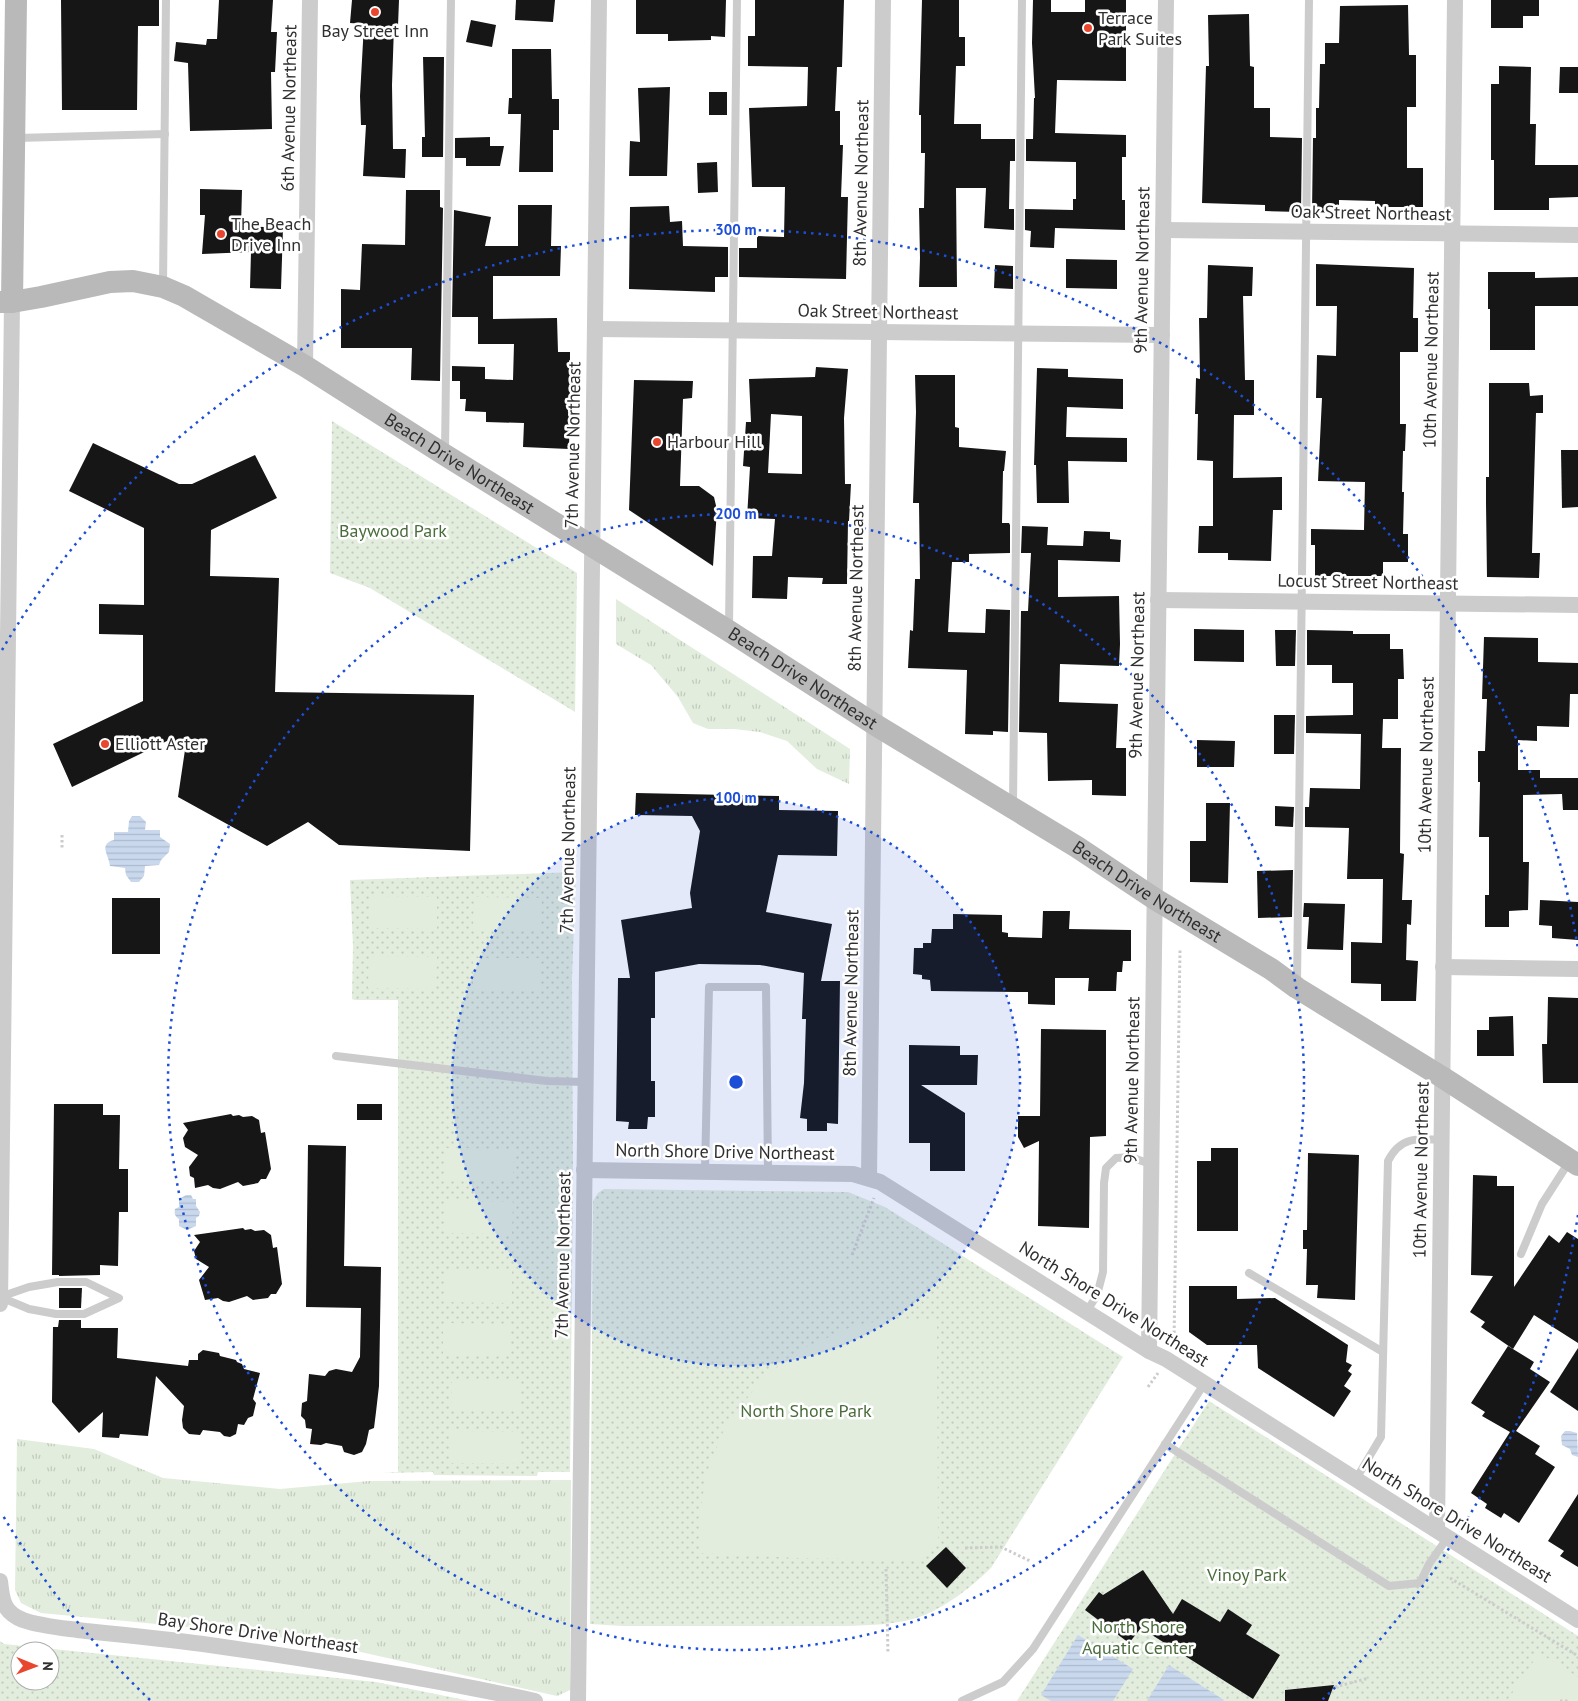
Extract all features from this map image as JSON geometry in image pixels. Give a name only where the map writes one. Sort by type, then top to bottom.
[{"type":"street","points":[[0,1304],[6,302],[14,138],[16,0]]},
{"type":"street","name":"6th Avenue Northeast","points":[[305,366],[310,0]]},
{"type":"street","name":"7th Avenue Northeast","points":[[578,1701],[599,0]]},
{"type":"street","name":"8th Avenue Northeast","points":[[874,1180],[874,724],[883,0]]},
{"type":"street","name":"9th Avenue Northeast","points":[[1149,1351],[1166,0]]},
{"type":"street","name":"10th Avenue Northeast","points":[[1442,1534],[1441,1140],[1455,0]]},
{"type":"street","name":"Oak Street Northeast","points":[[1163,230],[1578,235]]},
{"type":"street","name":"Beach Drive Northeast","points":[[6,302],[110,282],[133,281],[162,287],[184,296],[305,366],[874,724],[1077,847],[1155,899],[1271,969],[1297,988],[1442,1077],[1574,1163]]},
{"type":"street","name":"Oak Street Northeast","points":[[595,329],[1162,335]]},
{"type":"street","name":"Locust Street Northeast","points":[[1158,600],[1578,605]]},
{"type":"street","points":[[1443,967],[1578,969]]},
{"type":"street","name":"North Shore Drive Northeast","points":[[584,1170],[853,1174],[874,1180],[1149,1351],[1166,1359],[1578,1620]]},
{"type":"street","name":"Bay Shore Drive Northeast","points":[[0,1581],[2,1600],[8,1611],[22,1620],[48,1626],[202,1644],[361,1668],[460,1685],[535,1701]]},
{"type":"lane","points":[[162,287],[166,0]]},
{"type":"lane","points":[[445,455],[451,0]]},
{"type":"lane","points":[[729,631],[737,0]]},
{"type":"lane","points":[[1012,808],[1022,0]]},
{"type":"lane","points":[[1297,988],[1309,0]]},
{"type":"lane","points":[[14,138],[165,134]]},
{"type":"lane","points":[[705,1171],[709,987],[766,987],[768,1172]]},
{"type":"lane","points":[[336,1056],[547,1081],[586,1082]]},
{"type":"lane","points":[[1356,1479],[1381,1437],[1388,1161],[1393,1151],[1406,1141],[1421,1138],[1441,1140]]},
{"type":"lane","points":[[1087,1311],[1097,1295],[1103,1272],[1104,1183],[1106,1168],[1116,1158],[1131,1157],[1150,1164]]},
{"type":"lane","points":[[1521,1254],[1542,1204],[1574,1163]]},
{"type":"lane","points":[[1249,1273],[1384,1352]]},
{"type":"lane","points":[[58,1282],[86,1282],[119,1298],[84,1314],[56,1314],[29,1309],[0,1297],[29,1287],[58,1282]]},
{"type":"lane","points":[[962,1701],[1004,1682],[1033,1649],[1204,1384]]},
{"type":"lane","points":[[1165,1444],[1390,1586],[1420,1583],[1442,1534]]},
{"type":"path","points":[[62,835],[62,850]]},
{"type":"path","points":[[1148,1387],[1174,1345],[1180,950]]},
{"type":"path","points":[[852,1256],[874,1180]]},
{"type":"path","points":[[965,1548],[1001,1547],[1030,1561]]},
{"type":"path","points":[[886,1569],[888,1654]]},
{"type":"path","points":[[1450,1578],[1578,1656]]},
{"type":"path","points":[[1336,1687],[1369,1678]]},
{"type":"path","points":[[1560,1701],[1570,1701]]},
{"type":"green space","name":"Baywood Park","points":[[332,421],[577,573],[575,712],[370,588],[330,573]]},
{"type":"green space","points":[[616,599],[850,749],[849,784],[817,769],[787,741],[760,732],[708,729],[693,723],[678,697],[651,665],[616,644]]},
{"type":"green space","points":[[576,872],[572,978],[573,1172],[570,1472],[538,1472],[537,1476],[434,1475],[433,1472],[382,1473],[398,1472],[398,1000],[352,999],[353,946],[350,880]]},
{"type":"green space","points":[[369,896],[437,897],[437,929],[369,928]]},
{"type":"green space","points":[[474,897],[542,898],[541,930],[473,929]]},
{"type":"green space","points":[[369,956],[437,957],[436,989],[368,988]]},
{"type":"green space","points":[[473,958],[541,958],[541,990],[473,990]]},
{"type":"green space","points":[[446,1148],[514,1149],[513,1181],[445,1180]]},
{"type":"green space","name":"North Shore Park","points":[[604,1189],[848,1192],[885,1207],[1123,1357],[991,1568],[960,1594],[934,1611],[906,1621],[844,1626],[623,1626],[590,1624],[593,1201],[598,1193]]},
{"type":"green space","points":[[445,1201],[513,1202],[512,1234],[445,1233]]},
{"type":"green space","points":[[444,1270],[512,1271],[512,1303],[444,1302]]},
{"type":"green space","points":[[887,1319],[937,1320],[938,1541],[924,1560],[799,1558],[699,1553],[700,1520],[705,1477],[725,1427],[762,1379],[798,1351],[849,1328]]},
{"type":"green space","points":[[443,1323],[511,1324],[511,1356],[443,1355]]},
{"type":"green space","points":[[452,1379],[520,1379],[519,1411],[451,1411]]},
{"type":"green space","name":"Vinoy Park","points":[[1209,1401],[1578,1636],[1578,1701],[1017,1701]]},
{"type":"green space","points":[[451,1431],[519,1432],[519,1464],[451,1463]]},
{"type":"green space","points":[[17,1439],[94,1449],[163,1478],[280,1489],[369,1481],[571,1480],[570,1690],[557,1696],[334,1646],[261,1634],[41,1613],[21,1603],[15,1590]]},
{"type":"green space","points":[[0,1641],[10,1645],[10,1691],[60,1691],[60,1650],[376,1682],[470,1701],[0,1701]]},
{"type":"green space","points":[[1539,1653],[1578,1677],[1578,1701],[1507,1701]]},
{"type":"water","points":[[132,816],[140,816],[146,822],[145,830],[160,830],[160,837],[170,844],[169,852],[159,865],[145,866],[144,876],[139,882],[131,882],[126,875],[125,868],[110,866],[105,847],[106,844],[114,840],[114,832],[128,832],[129,821]]},
{"type":"water","points":[[186,1195],[191,1195],[193,1199],[196,1199],[196,1206],[200,1212],[196,1218],[196,1226],[187,1230],[179,1226],[179,1219],[175,1212],[175,1209],[179,1207],[179,1199]]},
{"type":"water","points":[[1565,1431],[1577,1433],[1578,1457],[1572,1455],[1570,1449],[1562,1445],[1561,1436]]},
{"type":"water","points":[[1078,1635],[1133,1669],[1113,1701],[1051,1701],[1041,1695]]},
{"type":"water","points":[[1169,1665],[1224,1700],[1147,1701]]},
{"type":"building","points":[[61,0],[159,0],[159,26],[138,26],[137,110],[62,110]]},
{"type":"building","points":[[219,0],[273,0],[271,32],[277,32],[275,72],[271,72],[272,129],[190,131],[188,63],[174,61],[176,42],[206,45],[207,39],[217,39]]},
{"type":"building","points":[[352,0],[399,0],[398,26],[394,26],[392,85],[393,149],[406,149],[405,178],[363,176],[366,125],[361,125],[360,96],[364,24],[350,23]]},
{"type":"building","points":[[516,0],[555,0],[553,22],[515,20]]},
{"type":"building","points":[[636,0],[726,0],[725,37],[711,36],[711,40],[668,41],[668,34],[636,34]]},
{"type":"building","points":[[755,0],[844,0],[842,67],[837,67],[835,111],[840,111],[840,145],[843,145],[841,197],[848,197],[846,279],[739,277],[739,248],[757,248],[757,236],[784,237],[785,187],[752,187],[749,108],[807,106],[808,67],[748,66],[748,36],[755,36]]},
{"type":"building","points":[[922,0],[959,0],[959,37],[965,37],[965,66],[956,66],[954,124],[981,124],[981,139],[1015,139],[1015,161],[1010,161],[1009,209],[1014,209],[1014,230],[984,228],[986,188],[956,188],[957,287],[919,287],[919,208],[924,208],[925,153],[921,153],[921,115],[919,115]]},
{"type":"building","points":[[1033,0],[1051,0],[1051,12],[1085,12],[1085,0],[1126,0],[1126,81],[1057,80],[1055,133],[1126,135],[1126,157],[1122,157],[1122,200],[1125,200],[1125,230],[1055,228],[1054,248],[1030,247],[1031,231],[1025,230],[1025,209],[1073,210],[1073,199],[1076,199],[1076,162],[1026,161],[1026,139],[1033,139],[1035,98],[1032,43]]},
{"type":"building","points":[[1491,0],[1539,0],[1539,16],[1523,16],[1523,28],[1491,28]]},
{"type":"building","points":[[1408,5],[1409,55],[1416,55],[1416,107],[1407,107],[1407,168],[1423,168],[1423,207],[1375,207],[1375,201],[1339,200],[1339,213],[1312,212],[1313,138],[1316,138],[1316,108],[1319,108],[1320,64],[1325,64],[1325,43],[1339,43],[1340,6]]},
{"type":"building","points":[[1249,14],[1250,66],[1254,67],[1254,108],[1270,108],[1270,137],[1302,138],[1301,212],[1265,211],[1265,205],[1202,203],[1206,66],[1209,66],[1208,15]]},
{"type":"building","points":[[471,20],[496,25],[492,47],[466,42]]},
{"type":"building","points":[[512,49],[551,49],[552,99],[559,99],[559,130],[553,130],[553,172],[519,172],[521,114],[508,114],[509,98],[512,98]]},
{"type":"building","points":[[423,57],[444,57],[443,157],[422,157],[422,137],[425,137]]},
{"type":"building","points":[[1499,66],[1531,67],[1530,124],[1536,124],[1535,165],[1578,165],[1578,197],[1549,198],[1549,210],[1494,210],[1494,160],[1491,160],[1491,84],[1499,84]]},
{"type":"building","points":[[1560,67],[1578,67],[1578,93],[1559,93]]},
{"type":"building","points":[[670,87],[667,176],[629,176],[630,141],[640,142],[638,88]]},
{"type":"building","points":[[709,92],[727,92],[727,115],[709,115]]},
{"type":"building","points":[[490,137],[490,146],[504,146],[500,166],[466,166],[466,158],[455,158],[455,138]]},
{"type":"building","points":[[717,162],[718,192],[698,193],[697,163]]},
{"type":"building","points":[[200,189],[242,190],[241,226],[283,228],[281,289],[250,288],[251,252],[202,254],[205,215],[200,215]]},
{"type":"building","points":[[406,190],[440,190],[440,207],[443,208],[440,381],[411,380],[412,348],[341,348],[341,289],[360,290],[362,244],[405,245]]},
{"type":"building","points":[[518,205],[552,205],[551,246],[561,246],[560,276],[493,276],[493,319],[557,318],[558,352],[570,352],[569,449],[523,447],[524,423],[486,422],[486,412],[465,411],[466,399],[460,399],[460,381],[452,381],[452,366],[485,367],[485,379],[513,380],[514,344],[478,344],[478,317],[452,317],[454,210],[491,217],[485,246],[518,246]]},
{"type":"building","points":[[669,206],[670,222],[682,221],[683,246],[728,247],[728,277],[715,277],[715,292],[629,289],[630,207]]},
{"type":"building","points":[[1066,259],[1117,260],[1117,289],[1066,288]]},
{"type":"building","points":[[1316,264],[1414,268],[1413,318],[1418,318],[1418,352],[1400,352],[1400,424],[1406,424],[1405,451],[1403,451],[1403,534],[1408,534],[1408,562],[1383,562],[1383,576],[1315,576],[1315,545],[1311,545],[1311,529],[1364,530],[1365,482],[1318,481],[1322,398],[1316,398],[1317,355],[1336,356],[1337,306],[1316,306]]},
{"type":"building","points":[[995,265],[1013,266],[1013,289],[994,288]]},
{"type":"building","points":[[1208,265],[1253,267],[1252,296],[1243,296],[1245,380],[1254,380],[1254,415],[1234,415],[1233,478],[1282,477],[1282,510],[1273,510],[1271,561],[1228,560],[1228,553],[1198,553],[1199,526],[1213,526],[1213,461],[1197,460],[1198,414],[1195,414],[1196,378],[1200,379],[1199,318],[1207,318]]},
{"type":"building","points":[[1488,272],[1535,272],[1535,278],[1578,277],[1578,306],[1535,306],[1535,350],[1490,350]]},
{"type":"building","points":[[816,367],[848,369],[844,418],[845,484],[851,484],[848,521],[847,584],[822,584],[823,578],[788,577],[787,599],[752,598],[753,556],[772,556],[775,519],[747,518],[750,467],[743,466],[746,422],[751,422],[749,379],[815,377]],"holes":[[[771,414],[802,416],[802,474],[768,473]]]},
{"type":"building","points":[[1037,368],[1068,369],[1068,377],[1123,379],[1123,409],[1067,407],[1066,437],[1127,438],[1127,462],[1068,461],[1069,503],[1037,503],[1036,465],[1034,465]]},
{"type":"building","points":[[915,375],[955,375],[955,427],[959,428],[959,447],[1006,451],[1003,471],[1002,523],[1009,523],[1010,525],[1010,553],[969,554],[969,562],[952,562],[948,632],[985,633],[986,609],[1010,610],[1008,732],[993,731],[993,735],[965,734],[967,670],[908,668],[910,630],[913,631],[915,579],[920,579],[919,503],[913,503],[916,412]]},
{"type":"building","name":"Harbour Hill","points":[[634,380],[693,381],[692,398],[683,399],[680,486],[699,486],[714,497],[717,510],[713,566],[629,510]]},
{"type":"building","points":[[1489,383],[1529,383],[1530,396],[1543,395],[1543,413],[1536,413],[1532,553],[1540,553],[1539,578],[1487,577],[1486,477],[1489,477]]},
{"type":"building","points":[[93,443],[179,484],[192,484],[255,455],[277,498],[211,530],[210,576],[279,578],[275,692],[474,695],[470,851],[339,845],[308,822],[267,846],[178,797],[185,750],[167,741],[72,787],[53,744],[143,701],[143,635],[99,634],[99,604],[144,605],[144,528],[69,491]]},
{"type":"building","points":[[1561,450],[1578,450],[1578,507],[1562,508]]},
{"type":"building","points":[[1022,526],[1048,527],[1047,545],[1083,546],[1084,531],[1110,532],[1110,539],[1121,540],[1120,562],[1058,560],[1058,597],[1119,596],[1120,644],[1119,666],[1060,664],[1059,702],[1118,704],[1116,748],[1126,748],[1126,796],[1092,795],[1092,780],[1048,781],[1047,733],[1019,732],[1021,611],[1028,611],[1031,553],[1021,553]]},
{"type":"building","points":[[1194,629],[1244,630],[1244,662],[1194,661]]},
{"type":"building","points":[[1275,630],[1296,630],[1295,666],[1276,666]]},
{"type":"building","points":[[1307,630],[1353,631],[1353,634],[1390,634],[1390,649],[1403,649],[1404,679],[1398,679],[1398,719],[1383,719],[1382,748],[1401,748],[1400,853],[1404,854],[1402,900],[1412,900],[1411,925],[1407,924],[1406,960],[1418,961],[1416,1001],[1381,1001],[1381,984],[1351,983],[1351,942],[1382,943],[1383,879],[1347,879],[1349,828],[1305,827],[1305,807],[1309,807],[1310,788],[1360,789],[1361,734],[1306,733],[1306,716],[1353,715],[1353,683],[1332,683],[1332,665],[1307,665]]},
{"type":"building","points":[[1484,637],[1538,638],[1538,662],[1578,663],[1578,694],[1570,694],[1569,727],[1537,726],[1537,741],[1518,740],[1518,770],[1540,770],[1540,778],[1578,778],[1578,810],[1563,810],[1562,794],[1523,795],[1523,862],[1529,862],[1528,910],[1509,911],[1509,927],[1485,927],[1485,895],[1489,895],[1489,837],[1479,837],[1480,782],[1478,782],[1478,751],[1485,751],[1487,699],[1482,699]]},
{"type":"building","points":[[1274,715],[1295,715],[1294,754],[1274,754]]},
{"type":"building","points":[[1197,740],[1235,741],[1234,767],[1197,767]]},
{"type":"building","points":[[636,793],[779,796],[779,810],[838,811],[837,856],[778,855],[766,912],[832,924],[821,981],[840,981],[838,1124],[827,1123],[827,1131],[807,1131],[807,1119],[800,1118],[804,1083],[806,1019],[802,1019],[804,973],[760,965],[699,964],[655,972],[655,1018],[651,1018],[651,1081],[655,1081],[655,1117],[648,1117],[647,1129],[628,1129],[629,1122],[616,1121],[618,978],[630,978],[621,920],[692,908],[690,893],[700,831],[692,816],[635,815]]},
{"type":"building","points":[[1206,803],[1230,803],[1228,883],[1190,882],[1190,841],[1206,841]]},
{"type":"building","points":[[1275,806],[1294,807],[1293,827],[1275,826]]},
{"type":"building","points":[[1293,870],[1292,917],[1258,918],[1257,871]]},
{"type":"building","points":[[112,898],[160,898],[160,954],[112,954]]},
{"type":"building","points":[[1540,900],[1578,902],[1578,940],[1552,938],[1552,926],[1539,925]]},
{"type":"building","points":[[1304,903],[1345,904],[1343,950],[1307,949],[1309,917],[1303,917]]},
{"type":"building","points":[[1043,911],[1070,911],[1069,929],[1131,930],[1131,961],[1123,961],[1122,972],[1117,972],[1116,991],[1088,991],[1089,978],[1055,978],[1055,1005],[1028,1004],[1028,992],[931,991],[930,980],[922,979],[922,975],[913,974],[914,948],[923,948],[923,943],[931,943],[932,929],[953,929],[953,914],[1002,915],[1002,932],[1008,933],[1008,937],[1042,938]]},
{"type":"building","points":[[1548,997],[1578,998],[1578,1083],[1543,1083],[1542,1044],[1547,1044]]},
{"type":"building","points":[[1513,1016],[1514,1056],[1477,1056],[1477,1030],[1489,1030],[1489,1017]]},
{"type":"building","points":[[1041,1029],[1106,1030],[1106,1136],[1090,1137],[1089,1228],[1038,1226],[1039,1141],[1024,1148],[1018,1137],[1018,1116],[1040,1116]]},
{"type":"building","points":[[909,1045],[960,1046],[960,1055],[978,1055],[977,1085],[921,1085],[965,1113],[965,1171],[930,1171],[930,1143],[909,1143]]},
{"type":"building","points":[[54,1104],[103,1104],[103,1115],[120,1115],[119,1169],[128,1169],[128,1212],[119,1212],[118,1266],[100,1265],[100,1275],[52,1275]]},
{"type":"building","points":[[357,1104],[382,1104],[382,1120],[357,1120]]},
{"type":"building","points":[[231,1114],[243,1117],[252,1116],[259,1120],[261,1133],[265,1132],[271,1169],[266,1179],[261,1179],[258,1183],[243,1186],[238,1182],[220,1189],[208,1185],[195,1188],[194,1178],[190,1176],[189,1167],[198,1155],[185,1147],[183,1138],[188,1130],[183,1123]]},
{"type":"building","points":[[308,1145],[346,1146],[344,1266],[381,1267],[379,1386],[374,1428],[369,1430],[362,1452],[354,1455],[344,1452],[342,1446],[326,1443],[321,1445],[310,1444],[312,1429],[306,1428],[305,1420],[301,1416],[302,1403],[307,1401],[309,1374],[325,1376],[329,1371],[336,1369],[352,1372],[360,1357],[361,1308],[306,1307]]},
{"type":"building","points":[[1211,1148],[1238,1148],[1238,1231],[1197,1231],[1197,1161],[1211,1161]]},
{"type":"building","points":[[1308,1153],[1359,1155],[1355,1300],[1317,1298],[1318,1285],[1306,1285],[1307,1249],[1303,1249],[1303,1230],[1307,1230]]},
{"type":"building","points":[[1473,1175],[1497,1176],[1497,1186],[1514,1186],[1514,1287],[1549,1235],[1559,1243],[1567,1232],[1578,1239],[1578,1343],[1534,1315],[1513,1349],[1481,1327],[1485,1322],[1470,1312],[1493,1276],[1471,1275]]},
{"type":"building","points":[[243,1228],[255,1231],[264,1230],[271,1235],[273,1248],[277,1247],[282,1284],[276,1294],[271,1294],[268,1298],[253,1300],[247,1296],[229,1302],[218,1298],[205,1300],[199,1280],[209,1267],[196,1259],[194,1251],[200,1242],[194,1235]]},
{"type":"building","points":[[1189,1286],[1237,1286],[1237,1299],[1275,1298],[1348,1345],[1346,1362],[1352,1365],[1348,1371],[1352,1374],[1344,1386],[1351,1391],[1334,1417],[1258,1368],[1257,1345],[1207,1345],[1189,1332]]},
{"type":"building","points":[[59,1288],[82,1288],[81,1308],[59,1308]]},
{"type":"building","points":[[59,1320],[81,1320],[81,1328],[118,1328],[117,1358],[188,1366],[189,1360],[198,1360],[198,1354],[203,1350],[219,1353],[220,1356],[236,1360],[242,1364],[244,1369],[260,1373],[253,1399],[256,1403],[253,1416],[248,1418],[244,1425],[238,1424],[236,1434],[230,1437],[224,1436],[220,1432],[203,1430],[200,1435],[189,1434],[183,1428],[184,1406],[156,1376],[148,1436],[120,1434],[119,1438],[102,1437],[103,1412],[79,1433],[52,1402],[53,1327],[58,1327]]},
{"type":"building","points":[[1508,1346],[1534,1362],[1530,1369],[1550,1382],[1516,1431],[1540,1446],[1535,1454],[1555,1467],[1519,1523],[1504,1513],[1501,1518],[1485,1508],[1487,1504],[1471,1493],[1510,1432],[1482,1416],[1485,1412],[1471,1403]]},
{"type":"building","points":[[1578,1348],[1578,1411],[1550,1392]]},
{"type":"building","points":[[1578,1494],[1578,1567],[1560,1556],[1564,1551],[1548,1541]]},
{"type":"building","points":[[946,1547],[966,1568],[947,1588],[926,1566]]},
{"type":"building","points":[[1143,1570],[1173,1614],[1182,1599],[1220,1622],[1228,1609],[1252,1625],[1246,1634],[1280,1655],[1253,1699],[1141,1628],[1129,1643],[1085,1610],[1099,1592],[1103,1595]]},
{"type":"building","points":[[1334,1685],[1328,1701],[1285,1701],[1285,1690]]},
{"type":"place","name":"Bay Street Inn","points":[[375,12]]},
{"type":"place","name":"Terrace Park Suites","points":[[1088,28]]},
{"type":"place","name":"The Beach Drive Inn","points":[[221,234]]},
{"type":"place","name":"Harbour Hill","points":[[657,442]]},
{"type":"place","name":"Elliott Aster","points":[[105,744]]},
{"type":"park label","name":"North Shore Aquatic Center","points":[[1138,1637]]}]
